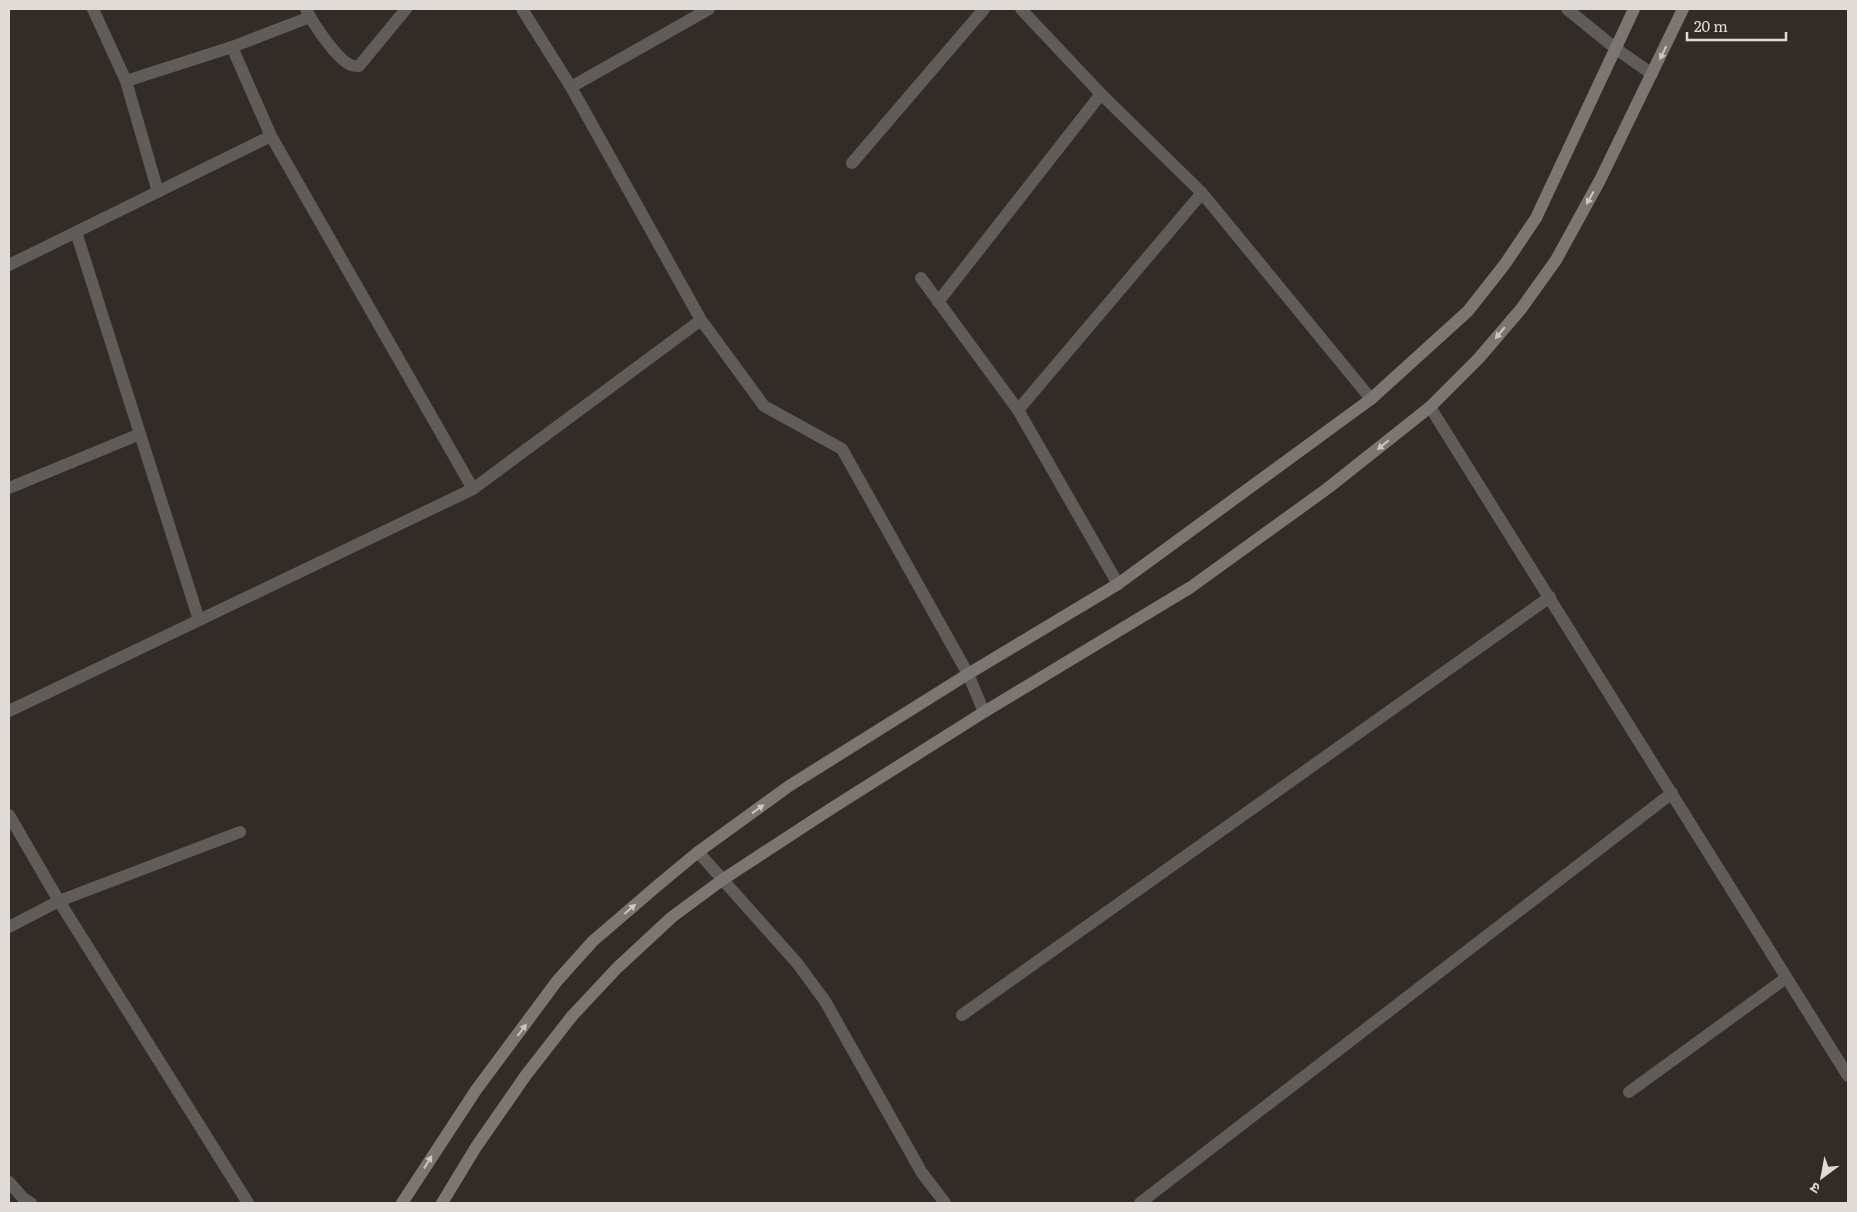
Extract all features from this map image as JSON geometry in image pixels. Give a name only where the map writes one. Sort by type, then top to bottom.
[{"type":"street","points":[[94,9],[126,82],[158,192]]},
{"type":"street","points":[[126,82],[232,47],[308,13],[335,53],[350,65],[359,66],[406,9]]},
{"type":"street","points":[[522,9],[571,87],[701,320],[764,406],[842,449],[968,674],[984,712]]},
{"type":"street","points":[[571,87],[709,9]]},
{"type":"street","points":[[852,163],[984,9]]},
{"type":"street","points":[[1021,9],[1100,94],[1202,193],[1371,399]]},
{"type":"street","points":[[1567,9],[1652,74]]},
{"type":"street","points":[[402,1203],[476,1090],[557,982],[593,941],[698,852],[789,786],[968,674],[1118,584],[1371,399],[1468,311],[1505,264],[1536,218],[1634,9]]},
{"type":"street","points":[[442,1203],[476,1147],[526,1075],[572,1016],[616,968],[672,916],[722,880],[829,810],[984,712],[1191,587],[1328,488],[1430,407],[1485,351],[1521,308],[1556,260],[1600,180],[1684,9]]},
{"type":"street","points":[[232,47],[271,136],[474,488]]},
{"type":"street","points":[[938,302],[1100,94]]},
{"type":"street","points":[[9,265],[271,136]]},
{"type":"street","points":[[1018,410],[1202,193]]},
{"type":"street","points":[[76,232],[199,620]]},
{"type":"street","points":[[921,278],[1018,410],[1118,584]]},
{"type":"street","points":[[9,710],[474,488],[701,320]]},
{"type":"street","points":[[1430,407],[1848,1076]]},
{"type":"street","points":[[9,488],[140,434]]},
{"type":"street","points":[[962,1015],[1550,597]]},
{"type":"street","points":[[1140,1203],[1672,793]]},
{"type":"street","points":[[9,815],[59,900],[248,1203]]},
{"type":"street","points":[[9,927],[59,900],[240,832]]},
{"type":"street","points":[[698,852],[797,963],[824,1001],[922,1173],[945,1203]]},
{"type":"street","points":[[1629,1092],[1786,978]]},
{"type":"street","points":[[9,1182],[24,1202]]}]
